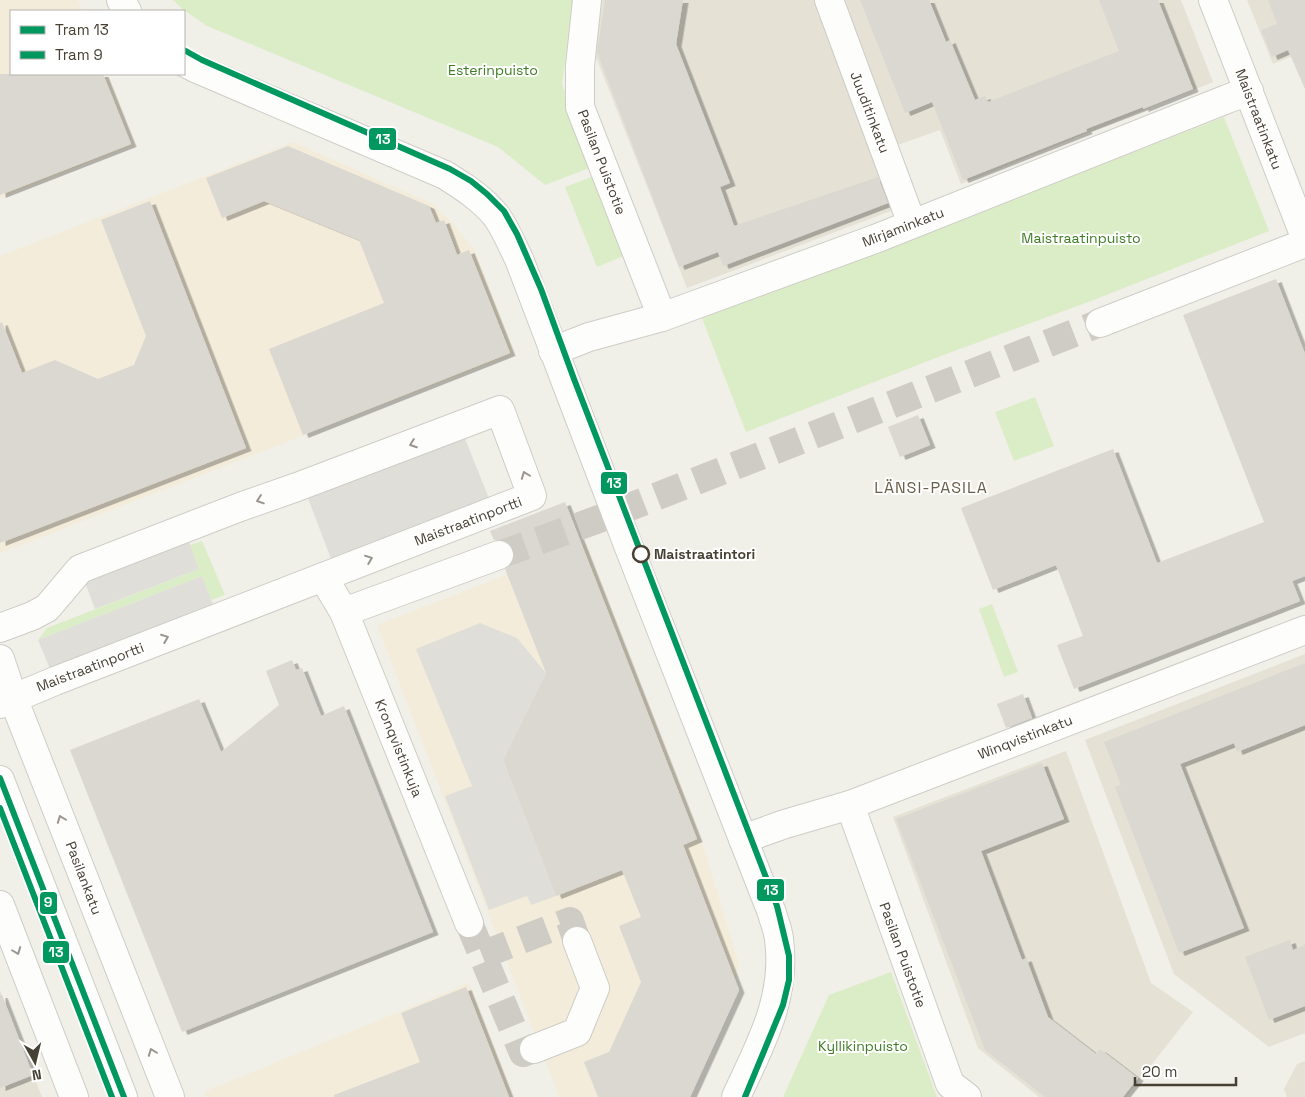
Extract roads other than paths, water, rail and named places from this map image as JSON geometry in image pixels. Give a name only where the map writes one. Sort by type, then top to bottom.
[{"type":"street","name":"Pasilan Puistotie","points":[[587,0],[580,66],[580,107],[662,317]]},
{"type":"street","name":"Juuditinkatu","points":[[829,0],[912,224]]},
{"type":"street","name":"Maistraatinkatu","points":[[1213,0],[1305,238]]},
{"type":"street","points":[[185,62],[445,175],[467,188],[483,201],[497,217],[508,235],[519,259],[628,545],[772,913],[779,938],[780,967],[778,990],[770,1022],[736,1097]]},
{"type":"street","name":"Mirjaminkatu","points":[[553,351],[589,336],[662,317],[912,224],[1249,91]]},
{"type":"street","points":[[1100,323],[1305,243]]},
{"type":"street","name":"Maistraatinportti","points":[[0,628],[47,608],[80,569],[500,410],[532,496],[7,701]]},
{"type":"street","points":[[344,612],[499,556]]},
{"type":"street","name":"Kronqvistinkuja","points":[[324,577],[344,612],[468,923]]},
{"type":"street","name":"Winqvistinkatu","points":[[743,839],[850,805],[1305,630]]},
{"type":"street","name":"Pasilankatu","points":[[0,659],[7,701],[170,1097]]},
{"type":"street","points":[[0,780],[122,1097]]},
{"type":"street","name":"Pasilan Puistotie","points":[[850,805],[950,1084],[967,1097]]},
{"type":"street","points":[[0,905],[74,1097]]},
{"type":"street","points":[[534,1049],[577,1032],[595,988],[577,941]]},
{"type":"tunnel","points":[[499,555],[599,519],[1100,323]]},
{"type":"tunnel","points":[[482,955],[570,921],[577,941]]},
{"type":"tunnel","points":[[469,923],[523,1053],[534,1049]]},
{"type":"tram line","name":"13","points":[[185,51],[202,60],[450,169],[471,181],[487,194],[504,211],[517,234],[541,289],[777,906],[789,956],[789,980],[783,1005],[745,1097]]},
{"type":"tram line","name":"9","points":[[0,778],[124,1097]]},
{"type":"tram line","name":"13","points":[[0,808],[112,1097]]},
{"type":"place","name":"Maistraatintori","points":[[641,554]]},
{"type":"district","name":"LÄNSI-PASILA","points":[[931,487]]},
{"type":"park label","name":"Esterinpuisto","points":[[493,70]]},
{"type":"park label","name":"Maistraatinpuisto","points":[[1081,238]]},
{"type":"park label","name":"Kyllikinpuisto","points":[[863,1046]]}]
